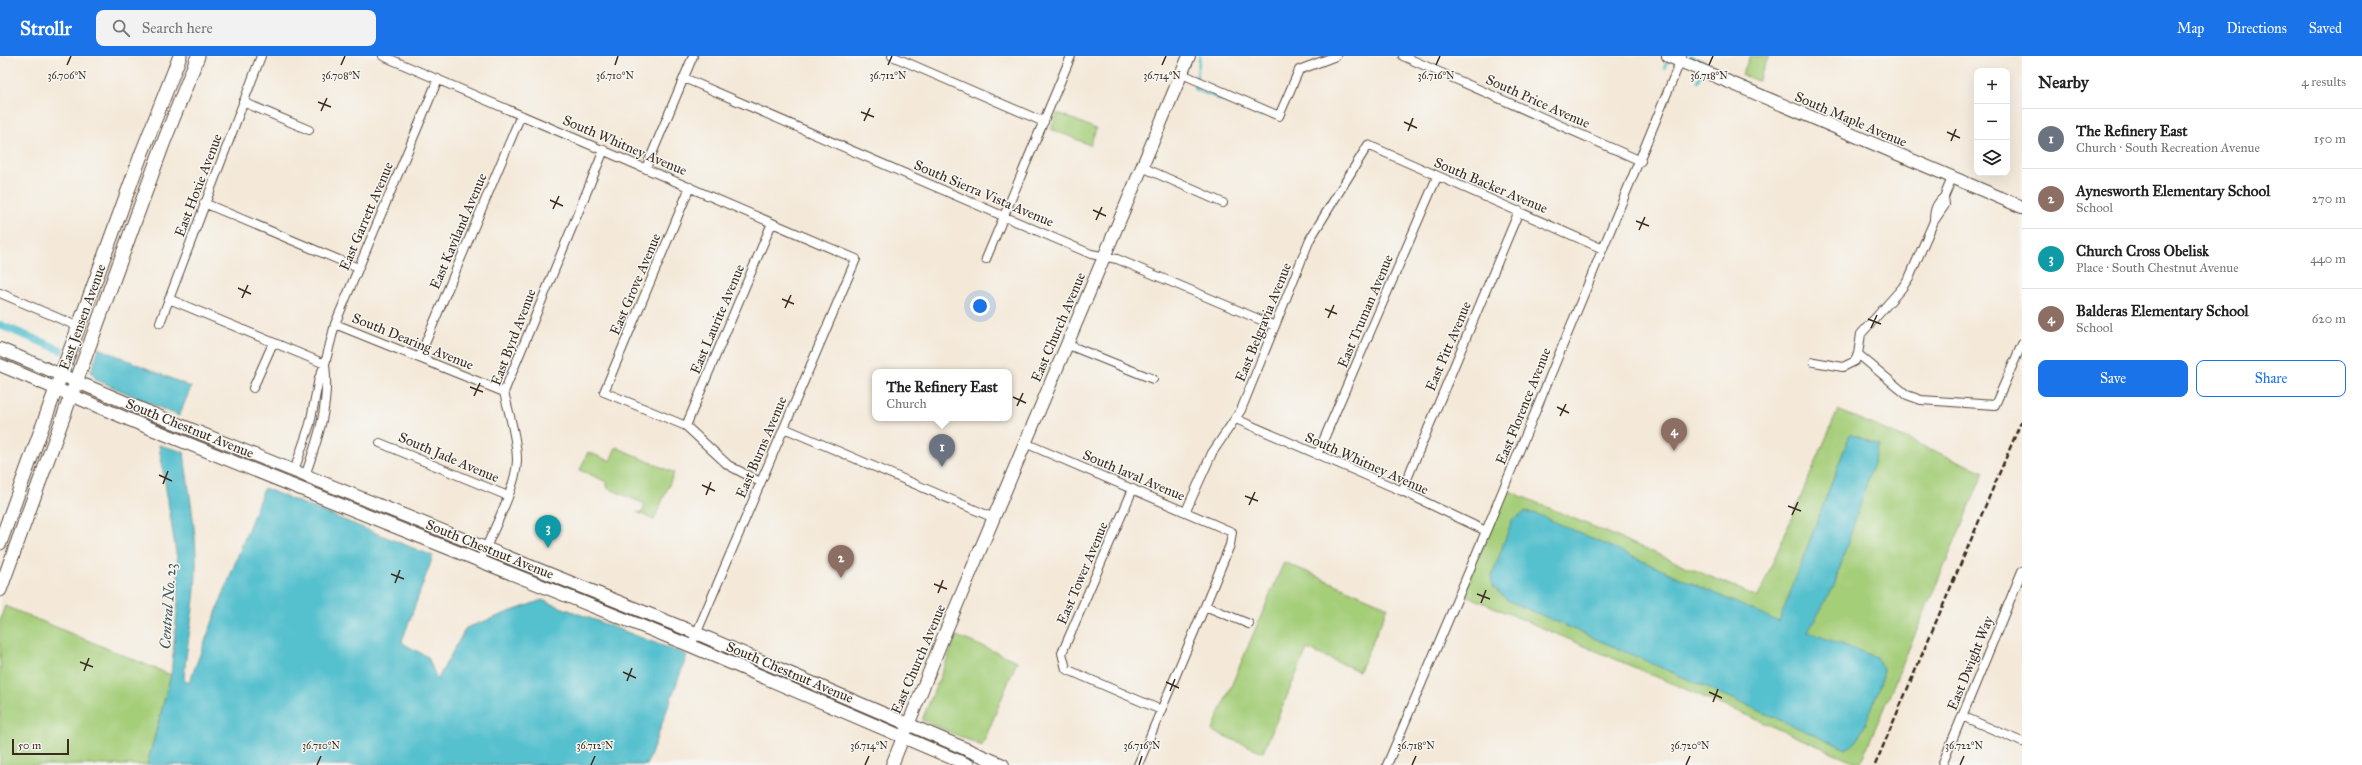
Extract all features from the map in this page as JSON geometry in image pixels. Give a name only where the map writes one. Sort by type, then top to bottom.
[{"type":"main road","name":"East Jensen Avenue","points":[[0,543],[141,155],[180,56]]},
{"type":"main road","name":"East Jensen Avenue","points":[[0,590],[163,144],[198,56]]},
{"type":"main road","name":"East Church Avenue","points":[[892,765],[907,724],[1066,344],[1189,56]]},
{"type":"main road","name":"South Maple Avenue","points":[[1668,56],[1682,59],[1952,178],[2022,207]]},
{"type":"main road","name":"South Chestnut Avenue","points":[[0,349],[61,376],[305,476],[696,633],[1003,765]]},
{"type":"main road","name":"South Chestnut Avenue","points":[[0,365],[480,562],[691,646],[968,765]]},
{"type":"street","name":"East Hoxie Avenue","points":[[160,323],[204,203],[261,56]]},
{"type":"street","name":"South Whitney Avenue","points":[[383,56],[690,186],[856,259]]},
{"type":"street","points":[[646,168],[693,56]]},
{"type":"street","points":[[892,56],[1044,122]]},
{"type":"street","points":[[986,259],[1072,56]]},
{"type":"street","points":[[1182,74],[1279,116],[1299,70],[1336,56]]},
{"type":"street","name":"South Price Avenue","points":[[1404,56],[1641,161]]},
{"type":"street","name":"East Florence Avenue","points":[[1387,765],[1641,161],[1682,59]]},
{"type":"street","name":"South Sierra Vista Avenue","points":[[684,78],[1091,254],[1117,259],[1275,326]]},
{"type":"street","name":"East Garrett Avenue","points":[[294,471],[310,424],[319,378],[325,364],[335,324],[438,79]]},
{"type":"street","points":[[243,102],[309,130]]},
{"type":"street","name":"East Kaviland Avenue","points":[[419,358],[521,115]]},
{"type":"street","name":"South Backer Avenue","points":[[1368,145],[1437,177],[1519,211],[1603,249]]},
{"type":"street","name":"East Belgravia Avenue","points":[[1186,511],[1212,453],[1236,419],[1310,239],[1368,145]]},
{"type":"street","name":"East Byrd Avenue","points":[[480,562],[508,496],[514,479],[517,461],[512,426],[504,392],[604,150]]},
{"type":"street","points":[[1142,167],[1223,203]]},
{"type":"street","name":"East Truman Avenue","points":[[1316,455],[1437,177]]},
{"type":"street","points":[[1814,362],[1843,367],[1855,361],[1858,354],[1861,334],[1906,282],[1934,221],[1934,212],[1938,202],[1944,197],[1952,178]]},
{"type":"street","name":"East Grove Avenue","points":[[686,426],[604,392],[690,186]]},
{"type":"street","points":[[204,203],[358,268]]},
{"type":"street","name":"East Pitt Avenue","points":[[1402,491],[1519,211]]},
{"type":"street","name":"East Laurite Avenue","points":[[686,426],[772,223]]},
{"type":"street","name":"East Burns Avenue","points":[[691,646],[856,259]]},
{"type":"street","points":[[0,293],[79,327]]},
{"type":"street","points":[[169,299],[325,364]]},
{"type":"street","name":"South Dearing Avenue","points":[[335,324],[504,392]]},
{"type":"street","points":[[253,388],[273,343]]},
{"type":"street","points":[[1066,344],[1154,379]]},
{"type":"street","points":[[1858,354],[1907,395],[1921,400],[1996,405],[2022,344]]},
{"type":"street","name":"East Garrett Avenue","points":[[305,476],[320,432],[325,410],[327,381],[325,364]]},
{"type":"street","name":"South Whitney Avenue","points":[[1236,419],[1402,491],[1486,530]]},
{"type":"street","points":[[686,426],[728,465],[760,482]]},
{"type":"street","points":[[784,428],[994,518]]},
{"type":"street","name":"South Jade Avenue","points":[[380,442],[508,496]]},
{"type":"street","name":"South laval Avenue","points":[[1025,443],[1232,532],[1230,545],[1205,606]]},
{"type":"street","name":"East Tower Avenue","points":[[1133,489],[1062,653],[1066,669],[1161,710]]},
{"type":"street","name":"East Dwight Way","points":[[1942,765],[2022,571]]},
{"type":"street","points":[[1138,765],[1205,606],[1249,624]]},
{"type":"street","points":[[1962,716],[2022,742]]},
{"type":"green space","points":[[1750,56],[1769,56],[1758,81],[1742,75]]},
{"type":"green space","points":[[1058,113],[1096,129],[1090,145],[1051,129]]},
{"type":"green space","points":[[1838,410],[1984,472],[1860,764],[1463,594],[1507,490],[1758,597]]},
{"type":"green space","points":[[616,447],[674,473],[654,520],[637,512],[642,513],[645,504],[607,488],[607,482],[580,470],[588,452],[610,461]]},
{"type":"green space","points":[[1284,562],[1388,607],[1359,671],[1307,649],[1263,752],[1212,731]]},
{"type":"green space","points":[[5,606],[171,675],[147,765],[0,765],[0,619]]},
{"type":"green space","points":[[957,636],[1017,661],[982,746],[922,720]]},
{"type":"water","points":[[99,348],[191,387],[179,416],[97,380],[91,372]]},
{"type":"water","points":[[1850,434],[1879,445],[1834,586],[1808,632],[1876,657],[1883,669],[1883,676],[1869,717],[1859,737],[1846,749],[1507,600],[1493,587],[1491,579],[1512,520],[1525,512],[1537,514],[1779,622]]},
{"type":"water","points":[[159,445],[184,452],[194,524],[196,581],[184,680],[189,683],[264,488],[433,556],[402,641],[404,644],[428,657],[437,680],[466,628],[542,600],[687,655],[647,765],[147,765],[171,675],[178,602],[178,565]]},
{"type":"waterway","points":[[1200,56],[1195,89],[1261,116]]},
{"type":"waterway","points":[[1690,56],[1706,63],[1704,69]]},
{"type":"waterway","points":[[1664,68],[1668,60]]},
{"type":"waterway","points":[[1698,81],[1701,75]]},
{"type":"waterway","name":"Central No. 23","points":[[0,325],[61,350]]},
{"type":"railway","points":[[1875,765],[2022,420]]},
{"type":"place","name":"Balderas Elementary School","points":[[1674,451]]},
{"type":"place","name":"The Refinery East","points":[[942,467]]},
{"type":"place","name":"Church Cross Obelisk","points":[[548,548]]},
{"type":"place","name":"Aynesworth Elementary School","points":[[841,578]]}]
